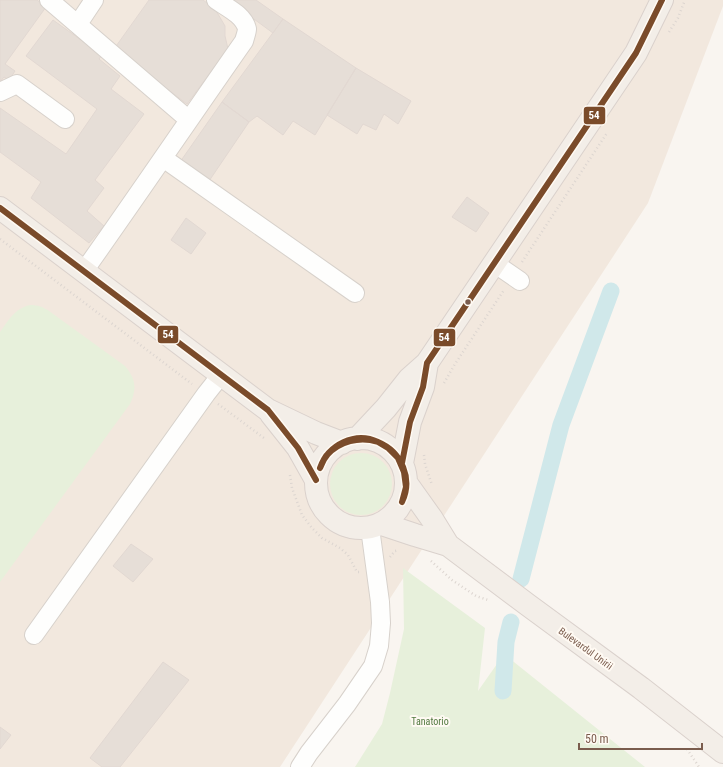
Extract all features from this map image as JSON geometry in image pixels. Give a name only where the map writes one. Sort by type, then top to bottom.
[{"type":"main road","points":[[350,441],[386,408],[409,379],[427,363],[636,53],[662,0]]},
{"type":"main road","points":[[0,208],[268,410],[316,433],[350,441]]},
{"type":"main road","points":[[402,463],[410,422],[423,387],[427,363]]},
{"type":"main road","points":[[268,410],[298,448],[316,480]]},
{"type":"main road","points":[[368,439],[388,447],[396,454],[402,463],[407,484],[405,496],[400,507],[392,516],[376,526],[358,529],[347,526],[336,521],[321,503],[317,492],[316,480],[318,471],[327,454],[334,448],[350,441],[368,439]]},
{"type":"main road","name":"Bulevardul Unirii","points":[[407,484],[432,519],[448,545],[499,595],[528,605],[641,688],[723,752]]},
{"type":"main road","name":"Bulevardul Unirii","points":[[376,526],[415,535],[448,545]]},
{"type":"lane","points":[[49,0],[189,120]]},
{"type":"lane","points":[[78,24],[94,0]]},
{"type":"lane","points":[[84,271],[244,41],[247,30],[244,21],[236,13],[216,0]]},
{"type":"lane","points":[[0,92],[17,84],[65,119]]},
{"type":"lane","points":[[163,158],[355,293]]},
{"type":"lane","points":[[494,264],[516,277]]},
{"type":"lane","points":[[34,635],[221,375]]},
{"type":"lane","points":[[300,767],[347,704],[372,666],[379,646],[381,623],[376,568],[376,526]]},
{"type":"path","points":[[666,37],[678,18],[685,0]]},
{"type":"path","points":[[441,388],[455,364],[516,277],[609,129]]},
{"type":"path","points":[[0,239],[268,441]]},
{"type":"path","points":[[424,453],[425,464],[432,486]]},
{"type":"path","points":[[289,473],[292,488],[302,515],[322,538],[340,548],[348,555],[357,572],[386,567],[389,558],[395,551],[403,549]]},
{"type":"path","points":[[426,556],[452,580],[476,596],[499,595]]},
{"type":"shaded area","points":[[0,0],[723,0],[723,6],[648,203],[280,767],[0,767]]},
{"type":"green space","points":[[30,305],[45,308],[125,366],[133,380],[134,394],[130,404],[0,582],[0,332],[16,312]]},
{"type":"green space","points":[[361,453],[378,458],[383,462],[387,467],[392,484],[387,501],[383,506],[378,510],[361,515],[344,510],[339,506],[335,501],[330,484],[335,467],[339,462],[344,458]]},
{"type":"green space","name":"Tanatorio","points":[[403,568],[485,628],[478,691],[504,654],[645,767],[355,767],[382,724],[390,693],[404,629]]},
{"type":"building","points":[[0,0],[37,0],[46,7],[5,64],[15,71],[9,80],[4,77],[0,82]]},
{"type":"building","points":[[149,0],[203,0],[215,9],[225,26],[225,36],[228,49],[187,104],[114,49]]},
{"type":"building","points":[[228,0],[256,0],[283,19],[273,33]]},
{"type":"building","points":[[283,19],[356,68],[315,135],[293,121],[283,135],[257,116],[249,122],[222,102]]},
{"type":"building","points":[[53,20],[102,55],[99,59],[120,76],[111,89],[144,114],[95,180],[104,188],[87,211],[104,226],[89,243],[31,198],[41,182],[0,152],[0,108],[66,154],[97,109],[26,56]]},
{"type":"building","points":[[356,68],[411,101],[398,124],[384,114],[376,130],[363,124],[357,134],[327,115]]},
{"type":"building","points":[[222,102],[249,122],[209,181],[180,162]]},
{"type":"building","points":[[467,197],[489,213],[476,232],[452,217]]},
{"type":"building","points":[[186,218],[206,233],[191,254],[171,240]]},
{"type":"building","points":[[131,544],[153,559],[133,582],[113,566]]},
{"type":"building","points":[[163,662],[189,680],[120,767],[102,767],[90,758]]},
{"type":"building","points":[[0,727],[11,735],[0,749]]},
{"type":"waterway","points":[[521,579],[561,425],[611,291]]},
{"type":"waterway","points":[[503,691],[506,642],[511,622]]},
{"type":"transit line","name":"54","points":[[402,463],[410,422],[423,387],[427,363],[636,53],[662,0]]},
{"type":"transit line","name":"54","points":[[0,208],[268,410],[298,448],[316,480]]},
{"type":"transit line","name":"54","points":[[320,468],[329,453],[343,442],[360,438],[378,442]]},
{"type":"transit line","name":"54","points":[[320,468],[326,456],[343,443],[357,440],[371,440],[378,442]]},
{"type":"transit line","name":"54","points":[[378,442],[393,452],[403,467],[406,476],[406,484],[402,502]]},
{"type":"transit line","name":"54","points":[[378,442],[388,448],[398,458],[404,472],[406,487],[402,502]]}]
